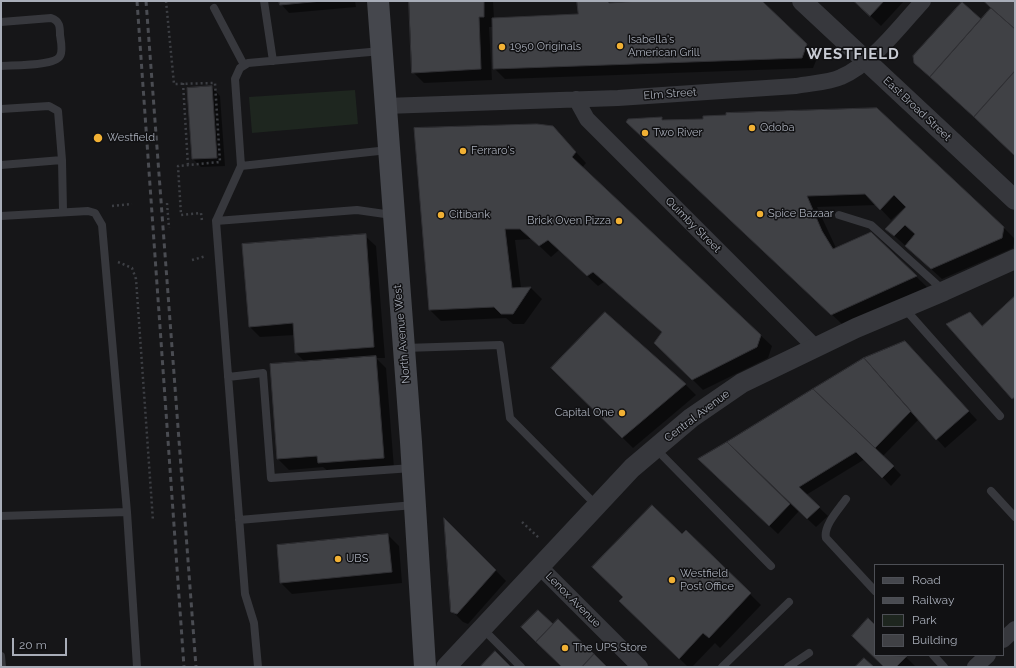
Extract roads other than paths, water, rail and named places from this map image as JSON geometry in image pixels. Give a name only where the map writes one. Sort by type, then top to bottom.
[{"type":"main road","name":"North Avenue West","points":[[378,1],[415,504],[425,667]]},
{"type":"street","name":"East Broad Street","points":[[802,1],[1015,200]]},
{"type":"street","name":"Elm Street","points":[[386,106],[576,99],[796,86],[842,77],[865,61],[923,1]]},
{"type":"street","name":"Quimby Street","points":[[576,99],[587,119],[815,348]]},
{"type":"street","name":"Central Avenue","points":[[446,667],[632,468],[691,418],[742,383],[856,328],[1015,259]]},
{"type":"street","name":"Lenox Avenue","points":[[540,566],[640,667]]},
{"type":"street","points":[[1004,639],[1015,629]]},
{"type":"street","points":[[975,667],[987,656]]},
{"type":"lane","points":[[264,1],[273,61]]},
{"type":"lane","points":[[214,8],[244,65]]},
{"type":"lane","points":[[1,22],[51,18],[55,20],[60,26],[61,54],[56,61],[52,62],[1,66]]},
{"type":"lane","points":[[258,667],[254,623],[245,594],[216,221],[241,166],[235,79],[237,72],[244,65],[382,51]]},
{"type":"lane","points":[[1,110],[49,106],[54,108],[59,116],[63,211]]},
{"type":"lane","points":[[241,166],[388,150]]},
{"type":"lane","points":[[1,165],[62,160]]},
{"type":"lane","points":[[216,221],[357,210],[393,215]]},
{"type":"lane","points":[[1,216],[63,211],[88,211],[95,213],[102,225],[127,512],[137,667]]},
{"type":"lane","points":[[839,215],[871,225],[944,291]]},
{"type":"lane","points":[[904,308],[1000,416]]},
{"type":"lane","points":[[403,348],[500,344],[510,418],[597,506]]},
{"type":"lane","points":[[228,377],[263,373],[271,478],[412,468]]},
{"type":"lane","points":[[655,448],[771,566]]},
{"type":"lane","points":[[991,491],[1015,517]]},
{"type":"lane","points":[[846,499],[827,528],[825,534],[826,538],[874,590]]},
{"type":"lane","points":[[239,520],[415,504]]},
{"type":"lane","points":[[1,516],[127,512]]},
{"type":"lane","points":[[722,667],[789,602]]},
{"type":"lane","points":[[482,628],[521,667]]},
{"type":"lane","points":[[788,667],[809,653]]},
{"type":"lane","points":[[1,656],[2,667]]},
{"type":"lane","points":[[934,656],[944,667]]},
{"type":"railway","points":[[137,1],[184,667]]},
{"type":"railway","points":[[146,1],[196,667]]},
{"type":"place","name":"Isabella's American Grill","points":[[620,46]]},
{"type":"place","name":"1950 Originals","points":[[502,47]]},
{"type":"place","name":"Qdoba","points":[[752,128]]},
{"type":"place","name":"Two River","points":[[645,133]]},
{"type":"place","name":"Westfield","points":[[98,138]]},
{"type":"place","name":"Ferraro's","points":[[463,151]]},
{"type":"place","name":"Spice Bazaar","points":[[760,214]]},
{"type":"place","name":"Citibank","points":[[441,215]]},
{"type":"place","name":"Brick Oven Pizza","points":[[619,221]]},
{"type":"place","name":"Capital One","points":[[622,413]]},
{"type":"place","name":"UBS","points":[[338,559]]},
{"type":"place","name":"Westfield Post Office","points":[[672,580]]},
{"type":"place","name":"The UPS Store","points":[[565,648]]},
{"type":"district","name":"WESTFIELD","points":[[853,54]]}]
